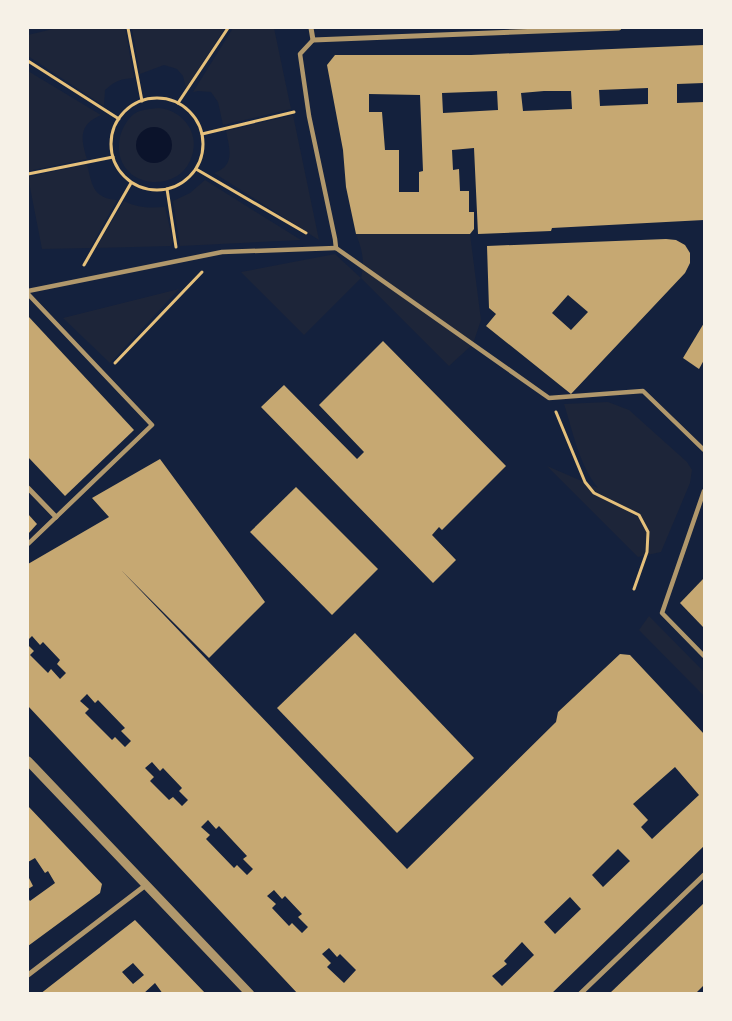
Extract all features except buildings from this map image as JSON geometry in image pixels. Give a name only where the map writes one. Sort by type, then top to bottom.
[{"type":"street","points":[[311,28],[313,40]]},
{"type":"street","points":[[334,248],[335,239],[308,108],[300,54],[313,40],[619,28]]},
{"type":"street","points":[[28,544],[152,424],[28,293],[75,280],[222,252],[334,248],[549,398],[643,391],[704,450]]},
{"type":"street","points":[[28,488],[56,517]]},
{"type":"street","points":[[704,491],[662,613],[704,656]]},
{"type":"street","points":[[28,762],[250,994]]},
{"type":"street","points":[[580,994],[704,875]]},
{"type":"street","points":[[28,975],[146,885]]},
{"type":"path","points":[[128,28],[142,101]]},
{"type":"path","points":[[178,103],[228,28]]},
{"type":"path","points":[[28,60],[119,118]]},
{"type":"path","points":[[164,98],[178,103],[189,111],[198,122],[202,134],[201,158],[196,169],[188,178],[167,190],[142,188],[131,183],[115,164],[113,157],[111,140],[113,129],[119,118],[126,110],[142,101],[164,98]]},
{"type":"path","points":[[202,134],[308,108]]},
{"type":"path","points":[[28,174],[113,157]]},
{"type":"path","points":[[196,169],[334,248]]},
{"type":"path","points":[[75,280],[131,183]]},
{"type":"path","points":[[167,190],[179,260]]},
{"type":"path","points":[[104,374],[222,252]]},
{"type":"path","points":[[549,398],[585,482],[594,493],[639,515],[648,532],[648,552],[634,589]]},
{"type":"shaded area","points":[[57,28],[125,28],[134,78],[118,81],[105,90],[104,106],[28,56],[28,35]]},
{"type":"shaded area","points":[[132,28],[225,28],[186,88],[183,76],[177,69],[164,65],[140,74]]},
{"type":"shaded area","points":[[233,28],[274,28],[291,109],[223,125],[218,102],[211,92],[193,92]]},
{"type":"shaded area","points":[[28,71],[101,115],[88,123],[83,133],[83,145],[87,159],[28,171]]},
{"type":"shaded area","points":[[159,108],[176,114],[189,126],[194,143],[193,152],[190,161],[179,175],[162,182],[145,181],[129,172],[124,165],[119,150],[119,142],[124,127],[134,114],[143,110]]},
{"type":"shaded area","points":[[293,115],[319,240],[214,173],[221,170],[228,162],[229,151],[226,131]]},
{"type":"shaded area","points":[[154,127],[161,128],[167,132],[171,138],[171,152],[167,158],[161,162],[154,163],[147,162],[141,158],[137,152],[136,145],[137,138],[141,132],[147,128]]},
{"type":"shaded area","points":[[87,164],[94,189],[102,196],[117,200],[90,248],[42,249],[28,177]]},
{"type":"shaded area","points":[[205,180],[301,240],[180,246],[173,201],[190,193]]},
{"type":"shaded area","points":[[124,201],[144,207],[165,207],[173,241],[171,246],[96,248]]},
{"type":"shaded area","points":[[356,234],[470,234],[481,320],[473,344],[449,366],[361,278],[362,255]]},
{"type":"shaded area","points":[[335,254],[361,278],[304,335],[241,272]]},
{"type":"shaded area","points":[[179,289],[110,363],[63,318]]},
{"type":"shaded area","points":[[608,402],[629,410],[687,462],[692,470],[690,483],[661,552],[638,557],[547,466],[598,488],[581,459],[564,404]]},
{"type":"shaded area","points":[[649,616],[704,672],[704,696],[639,630]]}]
